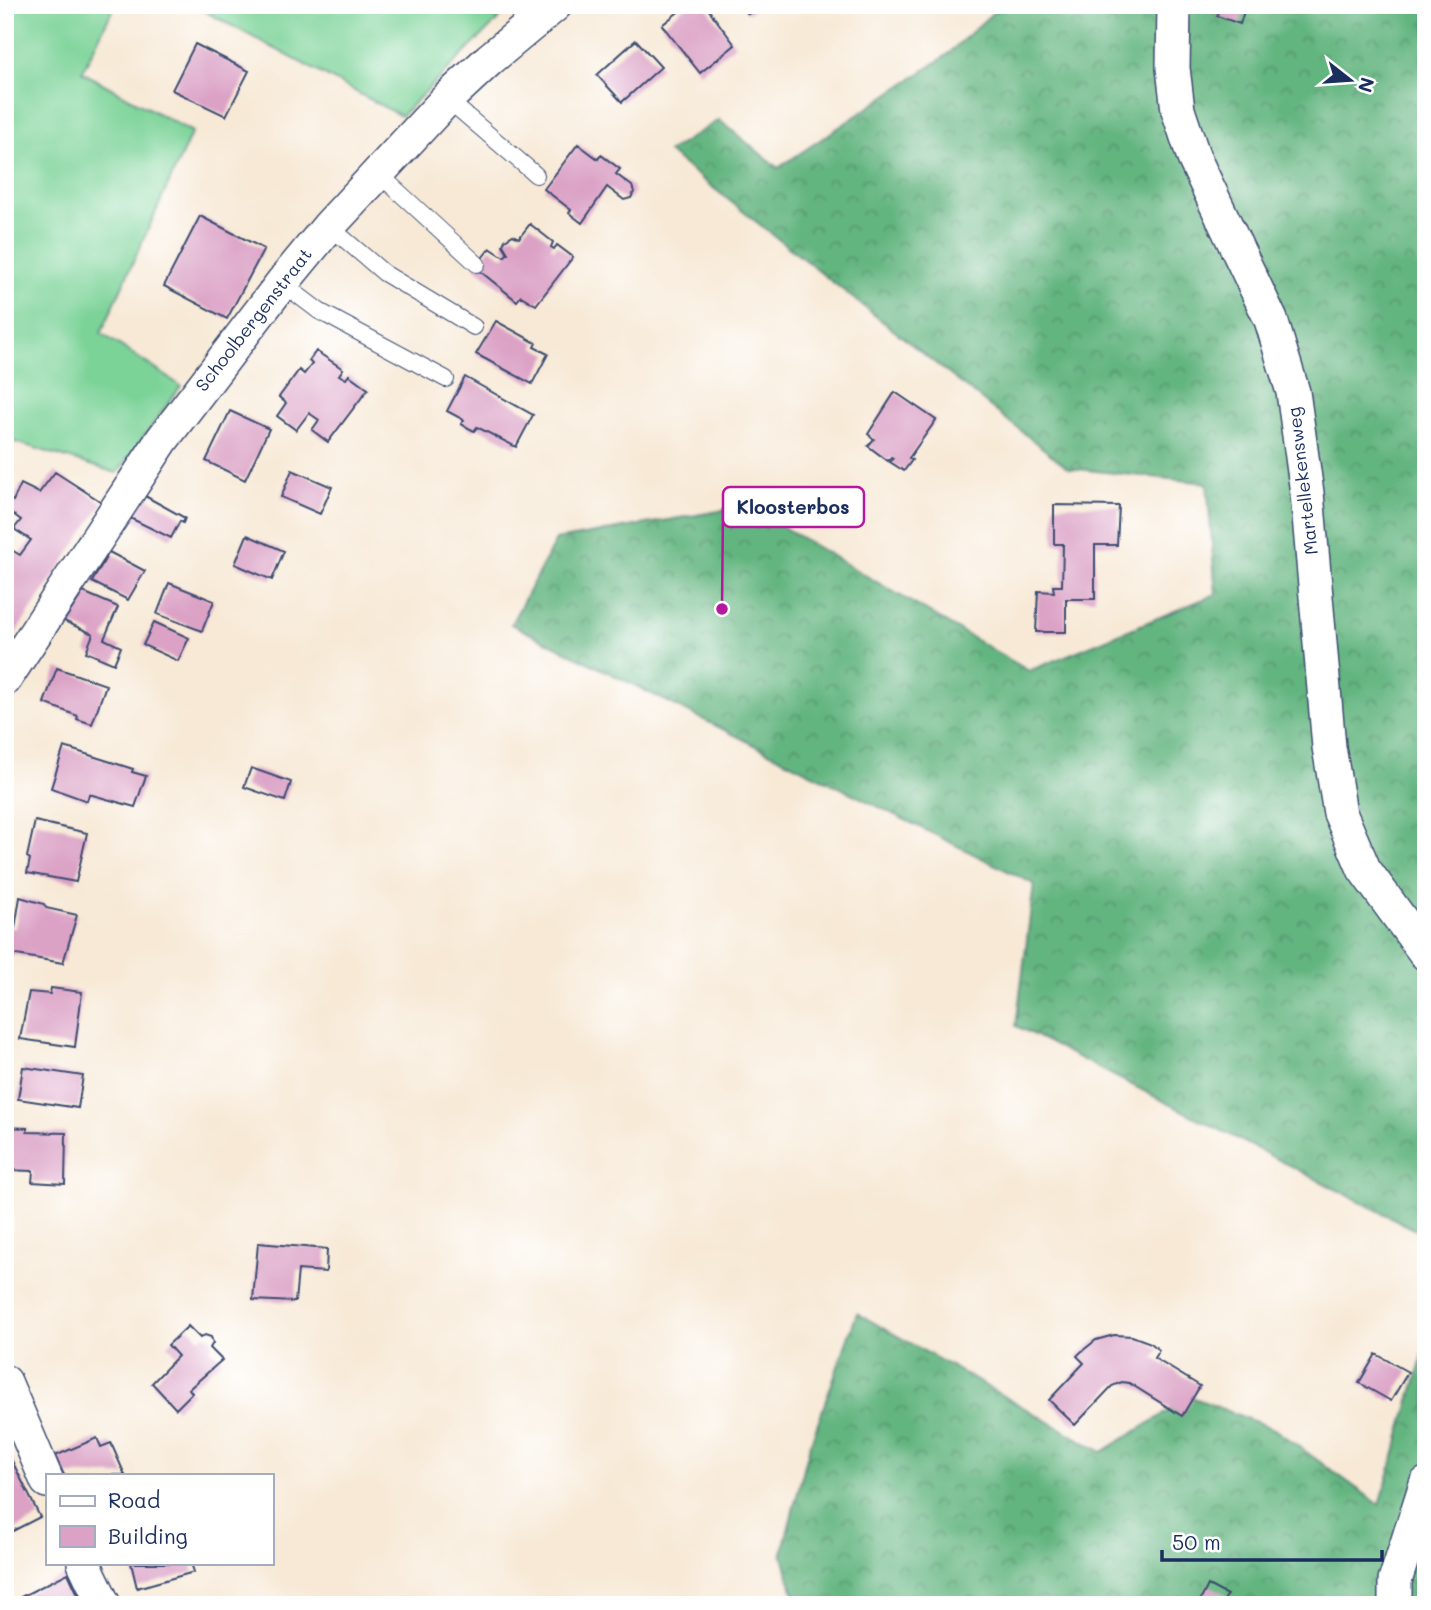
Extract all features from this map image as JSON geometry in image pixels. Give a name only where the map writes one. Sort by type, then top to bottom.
[{"type":"street","name":"Schoolbergenstraat","points":[[5,679],[162,440],[282,283],[377,172],[447,99],[555,5]]},
{"type":"street","name":"Martellekensweg","points":[[1174,5],[1173,68],[1178,110],[1194,158],[1271,320],[1293,391],[1307,493],[1329,747],[1340,813],[1364,869],[1426,954]]},
{"type":"street","points":[[5,1382],[46,1479]]},
{"type":"street","points":[[1395,1605],[1395,1581],[1426,1484]]},
{"type":"street","points":[[84,1564],[104,1605]]},
{"type":"lane","points":[[447,99],[536,175]]},
{"type":"lane","points":[[377,172],[477,264]]},
{"type":"lane","points":[[329,226],[384,272],[474,327]]},
{"type":"lane","points":[[282,283],[319,311],[446,379]]},
{"type":"green space","points":[[5,5],[115,5],[82,72],[192,132],[101,333],[181,386],[117,473],[5,439]]},
{"type":"green space","points":[[193,5],[513,5],[401,116]]},
{"type":"green space","points":[[1001,5],[1211,5],[1217,17],[1231,5],[1426,5],[1426,1235],[1016,1026],[1034,884],[511,624],[556,540],[747,506],[1029,671],[1216,594],[1207,483],[1068,468],[668,152],[719,120],[778,168],[947,55]]},
{"type":"green space","points":[[857,1313],[1102,1452],[1192,1397],[1274,1429],[1380,1505],[1426,1345],[1426,1605],[797,1605],[782,1553],[810,1445]]},
{"type":"building","points":[[687,5],[705,5],[735,45],[700,73],[662,25]]},
{"type":"building","points":[[741,5],[760,5],[748,14]]},
{"type":"building","points":[[1220,5],[1246,5],[1240,24],[1217,16]]},
{"type":"building","points":[[636,40],[661,67],[622,102],[597,75]]},
{"type":"building","points":[[195,44],[249,71],[226,116],[172,90]]},
{"type":"building","points":[[578,144],[598,159],[601,155],[620,169],[616,174],[632,186],[634,192],[631,198],[624,200],[607,187],[582,223],[569,213],[571,210],[544,189]]},
{"type":"building","points":[[200,216],[264,249],[227,319],[164,286]]},
{"type":"building","points":[[530,224],[553,242],[551,247],[554,249],[557,245],[573,257],[536,305],[521,296],[517,301],[475,267],[490,248],[504,257],[508,253],[503,245],[505,240],[513,235],[519,238]]},
{"type":"building","points":[[496,321],[536,343],[534,347],[548,354],[532,384],[476,354]]},
{"type":"building","points":[[316,351],[343,369],[339,375],[346,379],[349,375],[368,389],[328,442],[312,430],[319,420],[309,413],[296,430],[277,416],[286,403],[279,397],[299,370],[304,374],[312,364],[309,361]]},
{"type":"building","points":[[465,377],[533,415],[516,447],[477,427],[474,431],[461,424],[464,420],[447,411]]},
{"type":"building","points":[[895,392],[936,420],[909,458],[912,460],[904,471],[890,462],[893,458],[888,461],[868,446],[874,439],[868,434]]},
{"type":"building","points":[[230,411],[269,429],[245,480],[206,461]]},
{"type":"building","points":[[292,470],[332,487],[320,514],[281,497]]},
{"type":"building","points":[[55,472],[103,503],[7,646],[5,576],[9,571],[5,568],[5,546],[20,555],[31,540],[14,529],[21,520],[5,508],[5,500],[6,498],[13,501],[21,484],[39,493]]},
{"type":"building","points":[[145,496],[185,518],[183,523],[180,521],[171,538],[130,518]]},
{"type":"building","points":[[1054,505],[1119,506],[1117,545],[1095,545],[1095,599],[1066,599],[1066,632],[1036,632],[1038,591],[1054,592],[1053,586],[1062,586],[1063,544],[1054,544]]},
{"type":"building","points":[[247,535],[284,551],[272,580],[235,564]]},
{"type":"building","points":[[109,552],[145,571],[128,600],[92,582]]},
{"type":"building","points":[[169,583],[214,601],[202,631],[157,614]]},
{"type":"building","points":[[83,592],[118,607],[104,639],[121,647],[114,664],[86,652],[93,634],[64,621]]},
{"type":"building","points":[[154,622],[189,638],[178,661],[143,645]]},
{"type":"building","points":[[57,668],[106,685],[92,724],[44,703]]},
{"type":"building","points":[[64,747],[133,769],[132,772],[146,776],[135,807],[89,794],[87,801],[51,788]]},
{"type":"building","points":[[251,768],[291,782],[285,801],[244,787]]},
{"type":"building","points":[[35,821],[87,833],[76,882],[27,873],[30,859],[27,857]]},
{"type":"building","points":[[20,897],[44,904],[46,908],[77,915],[63,963],[5,953],[5,928],[15,928]]},
{"type":"building","points":[[51,988],[82,992],[75,1047],[20,1039],[29,992],[50,994]]},
{"type":"building","points":[[23,1067],[83,1076],[78,1108],[18,1099]]},
{"type":"building","points":[[5,1127],[27,1128],[27,1132],[66,1133],[65,1184],[32,1182],[33,1171],[5,1170]]},
{"type":"building","points":[[258,1243],[327,1249],[326,1272],[298,1270],[295,1302],[253,1300]]},
{"type":"building","points":[[188,1326],[200,1338],[205,1335],[211,1337],[213,1343],[210,1348],[222,1360],[189,1389],[192,1393],[176,1409],[152,1383],[178,1356],[168,1345]]},
{"type":"building","points":[[1114,1335],[1132,1336],[1151,1343],[1159,1350],[1154,1358],[1200,1386],[1182,1416],[1129,1383],[1122,1382],[1112,1386],[1075,1425],[1049,1400],[1084,1363],[1077,1356],[1081,1352],[1096,1340]]},
{"type":"building","points":[[1376,1354],[1408,1372],[1391,1401],[1359,1383]]},
{"type":"building","points":[[97,1438],[101,1447],[111,1443],[125,1474],[64,1474],[55,1456]]},
{"type":"building","points":[[10,1457],[40,1517],[5,1535],[5,1460]]},
{"type":"building","points":[[131,1564],[191,1564],[194,1572],[137,1588]]},
{"type":"building","points":[[68,1573],[82,1603],[5,1605]]},
{"type":"building","points":[[1208,1585],[1227,1595],[1222,1605],[1198,1605]]},
{"type":"place","name":"Kloosterbos","points":[[722,609]]}]
